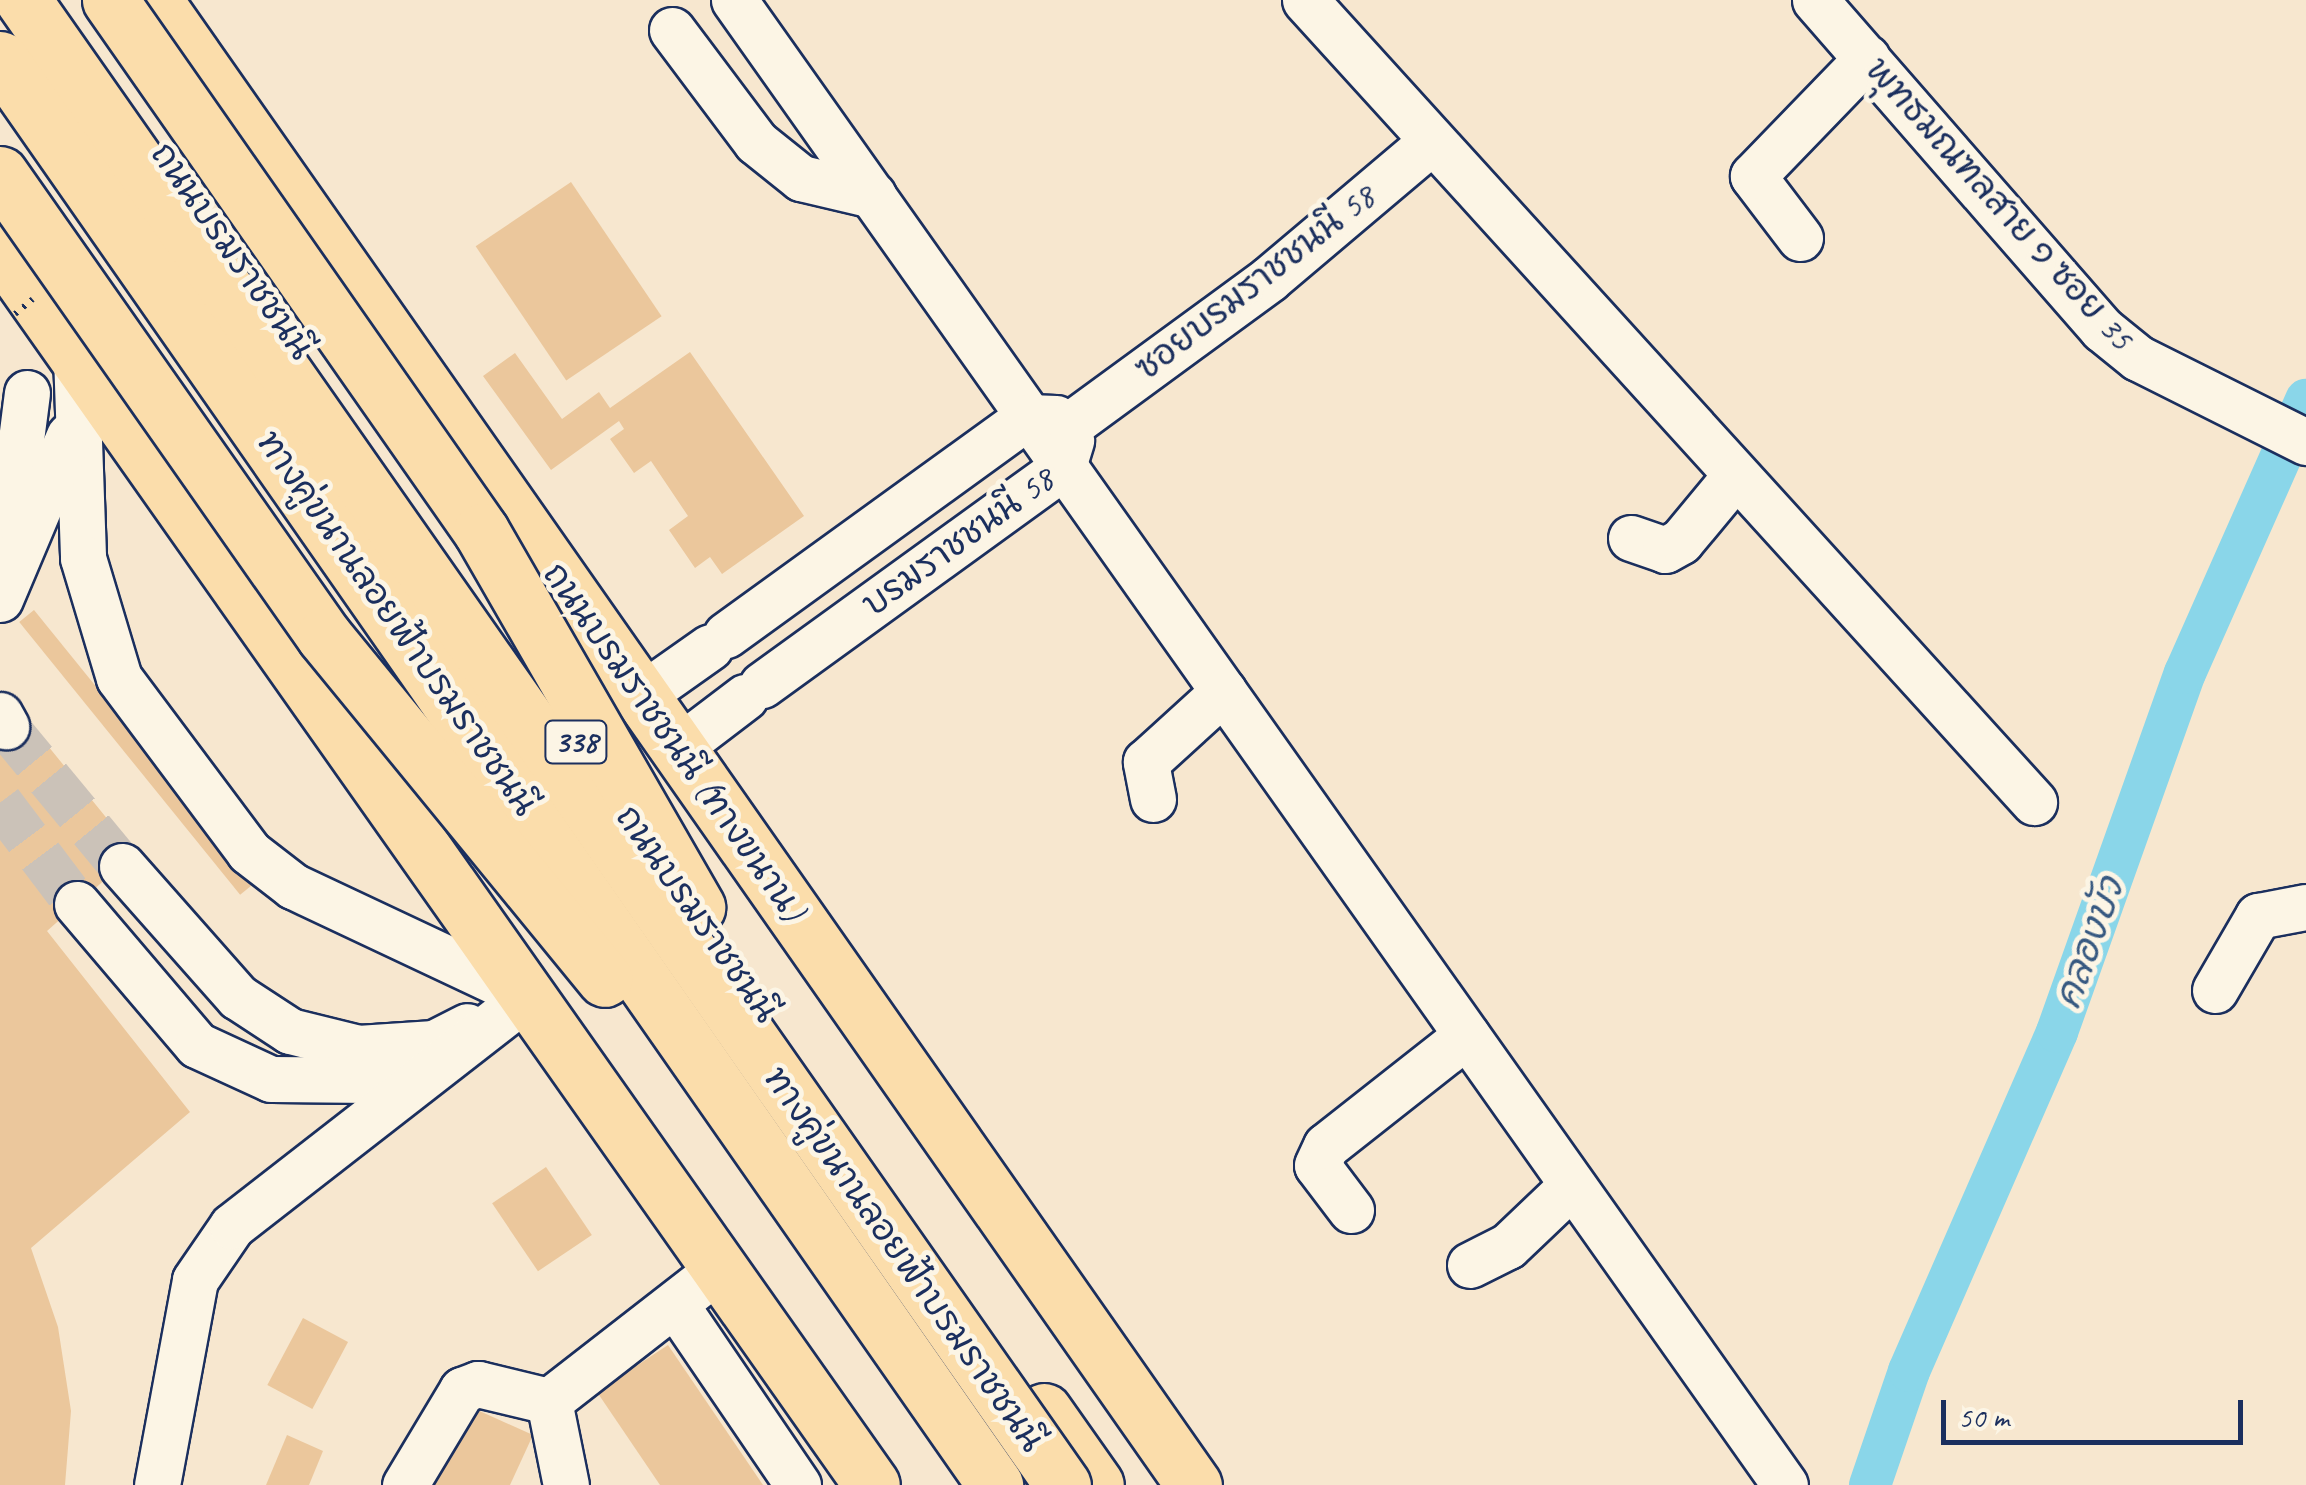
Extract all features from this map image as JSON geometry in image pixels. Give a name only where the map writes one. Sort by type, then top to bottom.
[{"type":"main road","name":"ทางคู่ขนานลอยฟ้าบรมราชชนนี","points":[[23,0],[1063,1485]]},
{"type":"main road","name":"ถนนบรมราชชนนี","points":[[56,0],[1096,1485]]},
{"type":"main road","points":[[110,0],[480,531],[896,1251]]},
{"type":"main road","name":"ถนนบรมราชชนนี (ทางขนาน)","points":[[154,0],[1194,1485]]},
{"type":"main road","name":"ทางคู่ขนานลอยฟ้าบรมราชชนนี","points":[[0,60],[994,1485]]},
{"type":"main road","points":[[0,103],[970,1485]]},
{"type":"main road","points":[[0,174],[324,636],[853,1284]]},
{"type":"main road","points":[[0,248],[872,1485]]},
{"type":"street","points":[[734,0],[1784,1485]]},
{"type":"street","points":[[1305,0],[1430,143],[2034,802]]},
{"type":"street","name":"พุทธมณฑลสาย ๑ ซอย 35","points":[[1815,0],[2102,329],[2138,358],[2306,442]]},
{"type":"street","points":[[672,30],[756,142],[801,178],[872,195]]},
{"type":"street","points":[[1800,238],[1753,176],[1866,58]]},
{"type":"street","name":"ซอยบรมราชชนนี 58","points":[[1078,419],[1269,279],[1430,143]]},
{"type":"street","points":[[0,520],[12,510],[13,404],[76,355]]},
{"type":"street","points":[[76,355],[83,558],[118,678],[249,852],[293,886],[528,996]]},
{"type":"street","points":[[0,599],[78,414]]},
{"type":"street","name":"บรมราชชนนี 58","points":[[642,695],[1027,417],[1078,419],[1063,467],[678,748]]},
{"type":"street","points":[[1631,538],[1665,550],[1681,541],[1735,476]]},
{"type":"street","points":[[1153,799],[1146,762],[1224,691]]},
{"type":"street","points":[[122,866],[238,997],[290,1031],[358,1048],[434,1043]]},
{"type":"street","points":[[77,904],[198,1045],[271,1079],[372,1080],[434,1043],[528,996]]},
{"type":"street","points":[[2216,990],[2258,916],[2306,906]]},
{"type":"street","points":[[158,1485],[195,1280],[232,1226],[528,996]]},
{"type":"street","points":[[1351,1210],[1317,1166],[1326,1146],[1467,1035]]},
{"type":"street","points":[[1470,1264],[1508,1246],[1572,1184]]},
{"type":"street","points":[[549,1402],[719,1268]]},
{"type":"street","points":[[674,1304],[798,1485]]},
{"type":"street","points":[[405,1485],[462,1390],[478,1384],[549,1402]]},
{"type":"street","points":[[549,1402],[566,1485]]},
{"type":"building","points":[[571,182],[662,316],[566,381],[476,246]]},
{"type":"building","points":[[690,352],[804,516],[722,574],[710,557],[695,568],[669,530],[688,516],[651,461],[634,473],[610,439],[624,429],[619,421],[551,470],[483,376],[515,353],[562,419],[599,392],[610,408]]},
{"type":"building","points":[[34,610],[255,883],[240,895],[19,622]]},
{"type":"building","points":[[22,714],[135,853],[47,931],[190,1112],[31,1248],[58,1327],[71,1411],[65,1485],[0,1485],[0,731]]},
{"type":"building","points":[[546,1167],[592,1235],[538,1271],[492,1203]]},
{"type":"building","points":[[303,1318],[348,1342],[312,1409],[267,1385]]},
{"type":"building","points":[[668,1345],[763,1485],[660,1485],[597,1392]]},
{"type":"building","points":[[464,1404],[533,1435],[510,1485],[428,1485]]},
{"type":"building","points":[[287,1435],[323,1451],[309,1485],[266,1485]]},
{"type":"waterway","name":"คลองบัว","points":[[1870,1485],[1909,1371],[2057,1032],[2185,673],[2306,400]]},
{"type":"tunnel","points":[[6,726],[122,866]]},
{"type":"tunnel","points":[[0,802],[77,904]]}]
